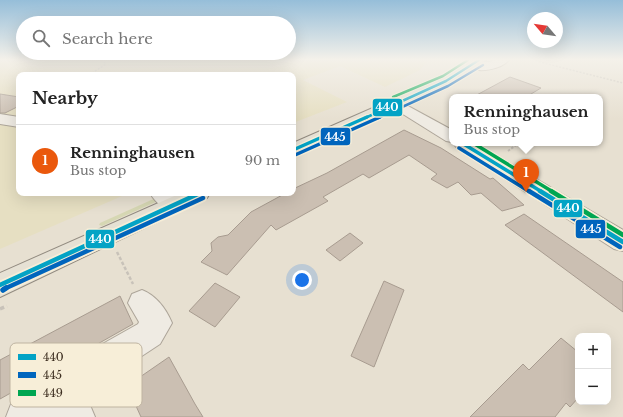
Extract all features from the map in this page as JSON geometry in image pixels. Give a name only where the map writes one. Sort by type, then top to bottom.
[{"type":"main road","points":[[296,149],[449,79]]},
{"type":"main road","points":[[0,285],[167,199],[184,196]]},
{"type":"street","points":[[395,103],[449,135]]},
{"type":"street","points":[[0,119],[16,122]]},
{"type":"street","points":[[467,146],[623,242]]},
{"type":"street","points":[[134,343],[149,334],[157,323],[142,303]]},
{"type":"street","points":[[24,417],[67,410]]},
{"type":"path","points":[[609,79],[623,83]]},
{"type":"path","points":[[502,155],[515,146]]},
{"type":"path","points":[[117,252],[142,303]]},
{"type":"shaded area","points":[[0,79],[16,79],[16,196],[122,196],[0,249]]},
{"type":"shaded area","points":[[296,79],[304,79],[303,80],[347,102],[296,122]]},
{"type":"shaded area","points":[[369,79],[401,79],[385,87]]},
{"type":"green space","points":[[158,197],[158,201],[102,226],[99,225],[100,223]]},
{"type":"building","points":[[505,79],[517,79],[541,88],[531,94],[479,94]]},
{"type":"building","points":[[0,94],[16,97],[16,108],[5,113],[0,113]]},
{"type":"building","points":[[404,130],[441,148],[490,179],[493,178],[524,205],[502,211],[481,193],[471,195],[458,182],[447,188],[431,179],[437,174],[409,155],[369,178],[363,174],[323,197],[328,201],[276,230],[271,225],[227,275],[201,262],[212,251],[211,243],[218,237],[228,235],[251,212],[280,196],[296,196],[296,188],[327,173]]},
{"type":"building","points":[[524,214],[623,282],[623,312],[505,225]]},
{"type":"building","points":[[350,233],[363,243],[340,261],[326,250]]},
{"type":"building","points":[[384,281],[404,290],[374,367],[351,356]]},
{"type":"building","points":[[215,283],[240,297],[215,327],[189,311]]},
{"type":"building","points":[[120,296],[133,324],[99,343],[32,343]]},
{"type":"building","points":[[561,338],[575,350],[575,401],[570,407],[566,403],[555,417],[470,417],[523,364],[529,370]]},
{"type":"building","points":[[10,355],[10,393],[0,399],[0,360]]},
{"type":"building","points":[[169,357],[203,417],[141,417],[136,407],[142,407],[142,376]]},
{"type":"transit line","name":"449","points":[[393,97],[435,79]]},
{"type":"transit line","name":"440","points":[[296,149],[448,79]]},
{"type":"transit line","name":"445","points":[[296,155],[448,86],[459,79]]},
{"type":"transit line","name":"440","points":[[467,146],[623,242]]},
{"type":"transit line","name":"449","points":[[478,146],[623,235]]},
{"type":"transit line","name":"445","points":[[459,148],[620,247]]},
{"type":"transit line","name":"440","points":[[0,285],[193,196]]},
{"type":"transit line","name":"445","points":[[3,290],[203,198]]},
{"type":"place","name":"Renninghausen","points":[[526,192]]}]
